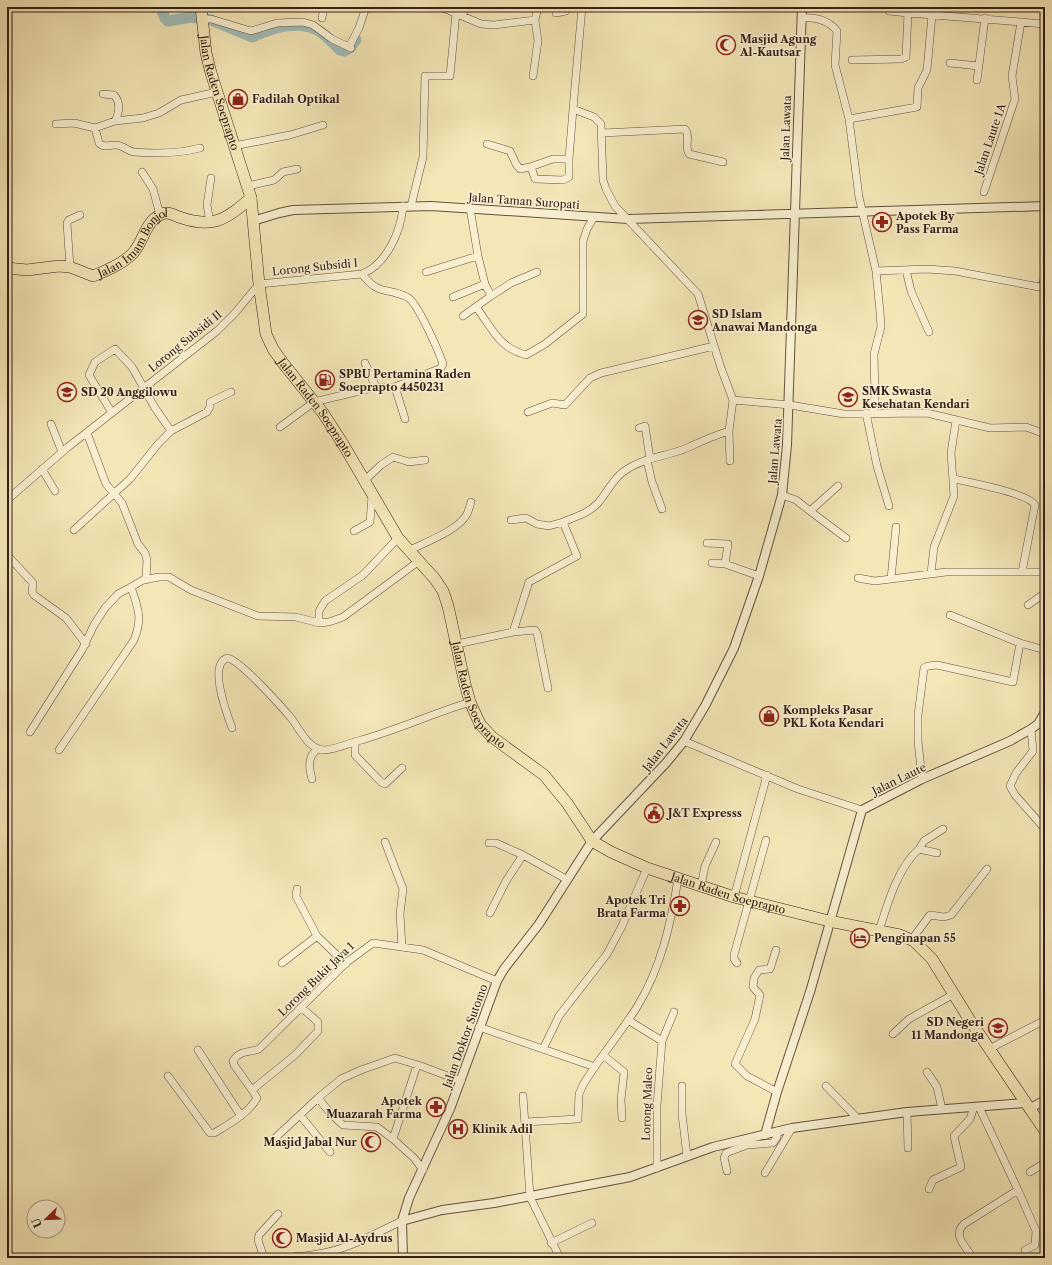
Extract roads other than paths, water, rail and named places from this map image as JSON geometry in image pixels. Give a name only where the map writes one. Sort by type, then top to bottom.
[{"type":"main road","name":"Jalan Raden Soeprapto","points":[[201,7],[201,19],[206,53],[251,198],[259,284],[266,334],[273,349],[314,402],[343,444],[372,496],[398,538],[435,579],[443,592],[457,644],[470,702],[485,730],[544,775],[564,799],[592,840],[611,852],[647,868],[734,897],[829,921],[912,939],[919,944],[932,959],[989,1049],[1045,1131]]},
{"type":"main road","points":[[210,223],[233,213],[251,198]]},
{"type":"main road","name":"Jalan Imam Bonjol","points":[[7,268],[27,270],[51,266],[70,267],[93,276],[119,264],[132,254],[151,221],[160,215],[168,213],[192,221],[210,223]]},
{"type":"street","points":[[322,18],[324,7]]},
{"type":"street","points":[[201,19],[211,19],[251,31],[277,23],[303,22],[313,25],[332,39],[350,47],[359,28],[366,7]]},
{"type":"street","points":[[441,7],[456,12],[481,24],[494,25],[535,20]]},
{"type":"street","points":[[463,16],[464,7]]},
{"type":"street","points":[[533,76],[538,42],[535,20],[538,7]]},
{"type":"street","points":[[556,13],[566,12],[570,7]]},
{"type":"street","points":[[531,167],[535,179],[563,180],[569,177],[569,159],[582,7]]},
{"type":"street","name":"Jalan Lawata","points":[[592,840],[634,798],[684,741],[705,706],[734,648],[759,576],[782,495],[790,406],[796,215],[796,141],[802,7]]},
{"type":"street","points":[[886,7],[889,10],[908,13],[1045,24]]},
{"type":"street","name":"Lorong Subsidi I","points":[[259,284],[362,274],[376,266],[393,242],[423,158],[425,76],[450,76],[456,12]]},
{"type":"street","points":[[852,60],[901,59],[906,57],[908,13]]},
{"type":"street","points":[[849,119],[917,107],[918,88],[927,70],[932,15]]},
{"type":"street","points":[[802,18],[820,19],[829,24],[837,32],[835,65],[849,119],[862,211],[876,271],[880,327],[874,354],[875,397],[870,413],[873,447],[889,506]]},
{"type":"street","points":[[977,80],[985,18]]},
{"type":"street","name":"Jalan Laute 1A","points":[[984,192],[1016,99],[1012,76],[1021,22]]},
{"type":"street","points":[[950,63],[979,66]]},
{"type":"street","points":[[56,124],[74,122],[95,128],[115,121],[151,117],[181,100],[217,92]]},
{"type":"street","points":[[103,94],[114,95],[117,99],[119,111],[115,121]]},
{"type":"street","points":[[573,109],[594,117],[601,124],[603,180],[615,206],[698,294],[733,400],[729,431],[730,461]]},
{"type":"street","points":[[234,146],[290,135],[323,125]]},
{"type":"street","points":[[95,128],[99,143],[104,146],[118,145],[133,152],[165,154],[200,148]]},
{"type":"street","points":[[602,133],[686,129],[688,134],[688,153],[723,162]]},
{"type":"street","points":[[487,144],[510,151],[520,169],[531,167],[549,160],[569,159]]},
{"type":"street","points":[[248,186],[273,181],[283,172],[297,170]]},
{"type":"street","points":[[142,172],[153,189],[160,215]]},
{"type":"street","points":[[210,178],[207,205],[210,223]]},
{"type":"street","name":"Jalan Taman Suropati","points":[[253,222],[286,211],[407,206],[470,208],[628,219],[796,215],[862,211],[1045,206]]},
{"type":"street","points":[[470,208],[478,256],[485,284],[491,296]]},
{"type":"street","points":[[70,267],[67,223],[68,220],[80,215]]},
{"type":"street","points":[[476,307],[504,345],[516,352],[526,355],[545,344],[583,314],[583,241],[587,229],[594,217]]},
{"type":"street","points":[[426,272],[478,256]]},
{"type":"street","points":[[906,270],[913,296],[929,332]]},
{"type":"street","points":[[876,271],[955,271],[1039,287],[1043,284],[1045,273]]},
{"type":"street","points":[[463,316],[511,283],[537,272]]},
{"type":"street","points":[[280,427],[314,402],[376,387],[395,387],[441,368],[443,364],[419,310],[413,301],[408,297],[370,285],[362,274]]},
{"type":"street","name":"Lorong Subsidi II","points":[[7,500],[62,452],[226,323],[259,284]]},
{"type":"street","points":[[454,297],[485,284]]},
{"type":"street","points":[[528,412],[552,403],[565,405],[590,378],[601,373],[714,346]]},
{"type":"street","points":[[112,413],[89,374],[95,362],[115,349],[132,367],[145,387],[155,408],[171,431]]},
{"type":"street","points":[[365,364],[376,387]]},
{"type":"street","points":[[395,387],[405,419]]},
{"type":"street","points":[[74,530],[130,479],[158,444],[171,431],[207,412],[210,407],[210,402],[231,392]]},
{"type":"street","points":[[733,400],[844,414],[927,413],[990,428],[1026,427],[1045,434]]},
{"type":"street","points":[[931,573],[934,547],[954,496],[952,453],[956,420]]},
{"type":"street","points":[[51,424],[62,452]]},
{"type":"street","points":[[639,428],[645,426],[652,482],[662,509]]},
{"type":"street","points":[[511,520],[526,518],[537,524],[549,526],[563,522],[590,509],[598,503],[622,473],[648,459],[689,448],[702,440],[729,431]]},
{"type":"street","points":[[87,433],[106,484],[122,503],[138,544],[147,560],[146,580]]},
{"type":"street","points":[[364,481],[381,465],[393,458],[409,462],[426,460]]},
{"type":"street","points":[[42,469],[55,491]]},
{"type":"street","points":[[954,479],[1022,495],[1033,500],[1035,505],[1022,572]]},
{"type":"street","points":[[810,511],[838,486]]},
{"type":"street","points":[[782,495],[796,500],[846,538]]},
{"type":"street","points":[[354,531],[370,522],[372,496]]},
{"type":"street","points":[[410,550],[448,531],[461,522],[467,514],[471,502]]},
{"type":"street","points":[[513,632],[529,582],[577,556],[563,522]]},
{"type":"street","points":[[891,579],[896,527]]},
{"type":"street","points":[[319,624],[320,611],[325,601],[363,575],[398,538]]},
{"type":"street","points":[[707,543],[728,544],[725,564]]},
{"type":"street","points":[[7,555],[33,583],[32,592],[34,595],[66,618],[86,644]]},
{"type":"street","points":[[30,732],[86,644],[94,625],[105,608],[118,594],[146,580],[169,577],[191,590],[258,616],[296,617],[319,624],[343,617],[419,561]]},
{"type":"street","points":[[712,563],[725,564],[759,576]]},
{"type":"street","points":[[858,578],[870,581],[931,573],[1045,572]]},
{"type":"street","points":[[59,750],[121,660],[138,630],[140,623],[140,612],[131,587]]},
{"type":"street","points":[[1028,605],[1045,593]]},
{"type":"street","points":[[950,615],[1020,643],[1045,650]]},
{"type":"street","points":[[457,644],[513,632],[535,630],[537,632],[548,688]]},
{"type":"street","points":[[922,779],[919,758],[918,714],[924,668],[937,665],[1013,682],[1020,643]]},
{"type":"street","points":[[232,728],[224,705],[218,669],[221,661],[227,658],[235,661],[252,676],[291,718],[309,742],[318,749]]},
{"type":"street","points":[[312,779],[310,758],[318,749],[333,748],[355,742],[470,702]]},
{"type":"street","name":"Jalan Laute","points":[[862,810],[922,779],[1010,741],[1031,730],[1044,716]]},
{"type":"street","points":[[1031,730],[1033,751],[1016,773],[1010,786],[1015,795],[1045,828]]},
{"type":"street","points":[[684,741],[798,789],[862,810],[829,921],[810,992],[777,1092],[765,1135]]},
{"type":"street","points":[[355,742],[355,755],[380,782],[385,784],[402,768]]},
{"type":"street","points":[[734,897],[767,776]]},
{"type":"street","points":[[879,931],[889,901],[904,869],[924,841],[943,829]]},
{"type":"street","name":"Jalan Doktor Sutomo","points":[[403,1258],[402,1221],[409,1198],[450,1109],[497,981],[504,969],[539,924],[592,840]]},
{"type":"street","points":[[737,963],[734,959],[734,954],[766,840]]},
{"type":"street","points":[[385,842],[403,889],[400,914],[402,947]]},
{"type":"street","points":[[701,886],[704,866],[716,842]]},
{"type":"street","points":[[489,843],[496,843],[505,846],[566,879]]},
{"type":"street","points":[[919,849],[937,853]]},
{"type":"street","points":[[490,913],[506,881],[523,855]]},
{"type":"street","points":[[543,1049],[559,1016],[607,954],[622,926],[647,868]]},
{"type":"street","points":[[912,939],[930,914],[944,917],[951,915],[987,869]]},
{"type":"street","points":[[526,1122],[578,1119],[579,1094],[583,1085],[594,1067],[628,1020],[653,976],[672,919],[678,879]]},
{"type":"street","points":[[297,889],[296,896],[317,936],[346,964]]},
{"type":"street","points":[[282,963],[317,936]]},
{"type":"street","name":"Lorong Bukit Jaya 1","points":[[251,1088],[234,1066],[233,1061],[236,1056],[246,1051],[259,1049],[346,964],[358,953],[373,944],[402,947],[435,954],[497,981]]},
{"type":"street","points":[[776,950],[770,969],[759,970],[754,978],[753,987],[760,995],[758,1008],[735,1064],[747,1076],[777,1092]]},
{"type":"street","points":[[893,1034],[909,1019],[954,994]]},
{"type":"street","points":[[168,1076],[210,1133],[214,1133],[241,1116],[257,1098],[251,1088],[294,1055],[318,1031],[318,1022],[302,1008]]},
{"type":"street","name":"Lorong Maleo","points":[[658,1168],[657,1104],[662,1041],[674,1012]]},
{"type":"street","points":[[628,1020],[662,1041]]},
{"type":"street","points":[[989,1049],[1044,1022]]},
{"type":"street","points":[[479,1027],[594,1067]]},
{"type":"street","points":[[198,1050],[241,1116]]},
{"type":"street","points":[[603,1055],[624,1072],[621,1100],[622,1118]]},
{"type":"street","points":[[273,1140],[318,1098],[341,1079],[395,1058],[461,1081]]},
{"type":"street","points":[[393,1139],[417,1065]]},
{"type":"street","points":[[927,1072],[937,1087],[942,1109]]},
{"type":"street","points":[[682,1086],[682,1114],[687,1156]]},
{"type":"street","points":[[826,1086],[858,1119]]},
{"type":"street","points":[[523,1096],[530,1197],[551,1243],[560,1258]]},
{"type":"street","points":[[318,1098],[331,1114],[343,1125],[377,1127],[414,1158],[423,1170]]},
{"type":"street","points":[[279,1258],[308,1256],[329,1252],[349,1246],[402,1221],[442,1210],[530,1197],[630,1177],[713,1147],[792,1128],[907,1112],[977,1107],[1027,1106],[1045,1100]]},
{"type":"street","points":[[929,1189],[933,1180],[961,1167],[954,1136],[970,1119],[977,1107]]},
{"type":"street","points":[[977,1107],[1018,1190],[1036,1234],[1035,1245],[1025,1250]]},
{"type":"street","points":[[907,1112],[908,1148]]},
{"type":"street","points":[[300,1115],[330,1152]]},
{"type":"street","points":[[765,1173],[792,1128]]},
{"type":"street","points":[[727,1171],[724,1158],[726,1153],[747,1145],[773,1143],[777,1137],[778,1131]]},
{"type":"street","points":[[1030,1172],[1045,1163]]},
{"type":"street","points":[[973,1258],[960,1239],[958,1233],[960,1229],[964,1224],[1018,1190]]},
{"type":"street","points":[[264,1258],[258,1240],[259,1234],[278,1214]]},
{"type":"street","points":[[551,1243],[592,1223]]},
{"type":"waterway","points":[[160,7],[168,21],[191,17],[211,20],[252,37],[276,28],[294,25],[311,27],[319,31],[340,50],[344,51],[350,48],[356,40]]},
{"type":"place","name":"Masjid Agung Al-Kautsar","points":[[726,45]]},
{"type":"place","name":"Fadilah Optikal","points":[[238,99]]},
{"type":"place","name":"Apotek By Pass Farma","points":[[882,222]]},
{"type":"place","name":"SD Islam Anawai Mandonga","points":[[698,320]]},
{"type":"place","name":"SPBU Pertamina Raden Soeprapto 4450231","points":[[325,380]]},
{"type":"place","name":"SD 20 Anggilowu","points":[[67,392]]},
{"type":"place","name":"SMK Swasta Kesehatan Kendari","points":[[848,397]]},
{"type":"place","name":"Kompleks Pasar PKL Kota Kendari","points":[[769,716]]},
{"type":"place","name":"J&T Expresss","points":[[654,813]]},
{"type":"place","name":"Apotek Tri Brata Farma","points":[[680,906]]},
{"type":"place","name":"Penginapan 55","points":[[860,938]]},
{"type":"place","name":"SD Negeri 11 Mandonga","points":[[998,1028]]},
{"type":"place","name":"Apotek Muazarah Farma","points":[[436,1107]]},
{"type":"place","name":"Klinik Adil","points":[[458,1129]]},
{"type":"place","name":"Masjid Jabal Nur","points":[[371,1142]]},
{"type":"place","name":"Masjid Al-Aydrus","points":[[282,1238]]}]
